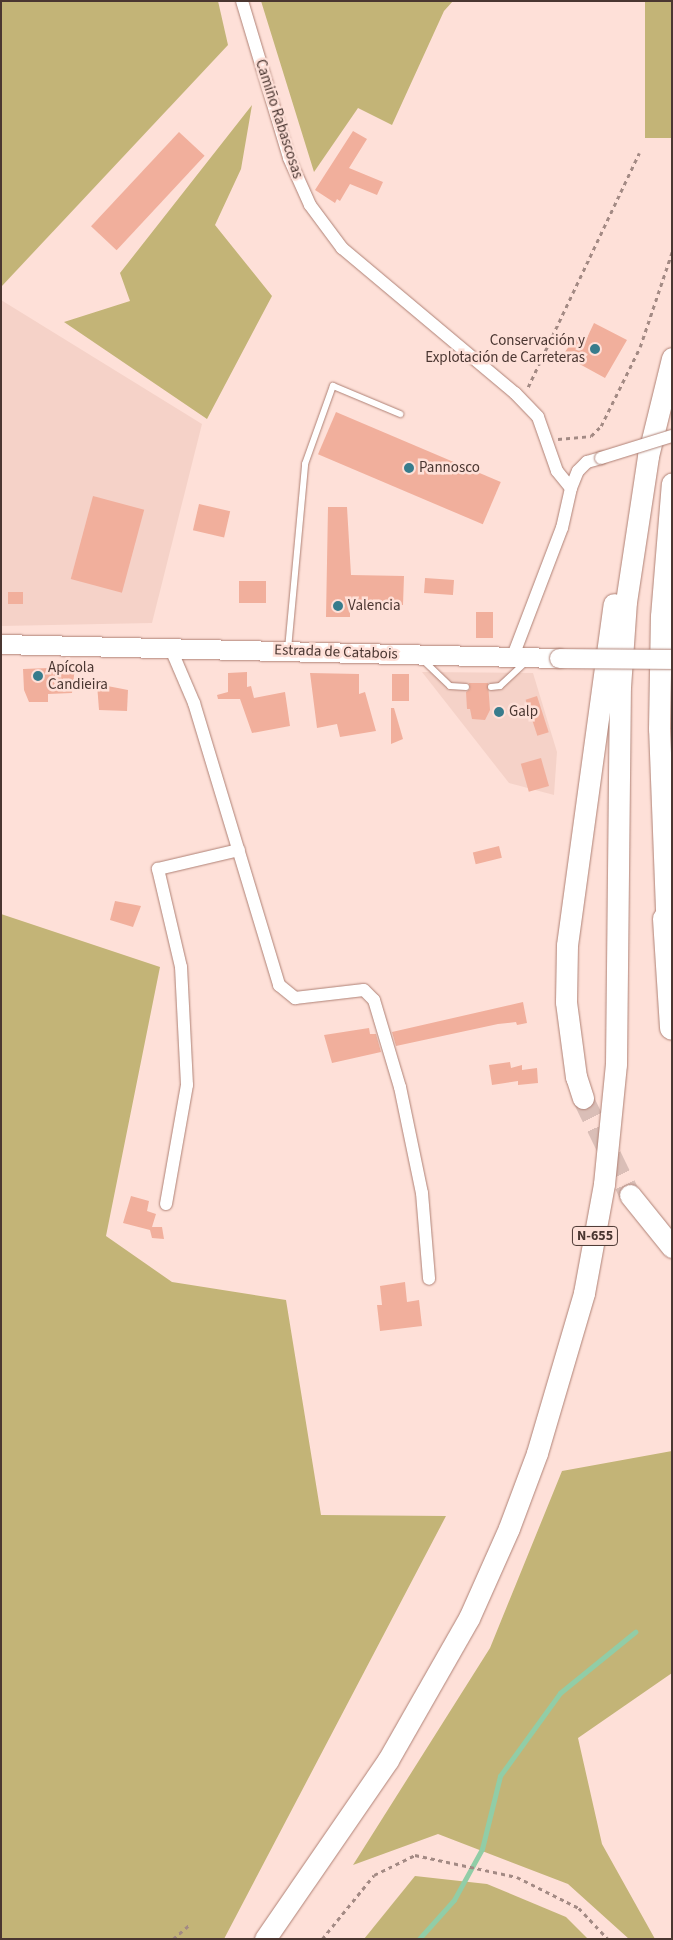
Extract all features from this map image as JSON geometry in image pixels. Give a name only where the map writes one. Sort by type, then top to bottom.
[{"type":"highway","name":"N-655","points":[[265,1939],[388,1760],[468,1618],[509,1528],[537,1453],[581,1302],[604,1184],[616,1064],[620,687],[627,592],[648,456],[672,358]]},
{"type":"highway","points":[[583,1098],[576,1078],[566,1002],[572,901],[619,564],[630,500],[648,456]]},
{"type":"highway","points":[[672,483],[661,616],[659,729],[664,919],[672,1028]]},
{"type":"highway","points":[[664,919],[672,975]]},
{"type":"highway","points":[[630,1195],[672,1247]]},
{"type":"main road","name":"Estrada de Catabois","points":[[1,644],[559,658],[672,659]]},
{"type":"street","name":"Camiño Rabascosas","points":[[242,1],[289,158],[310,205],[342,248],[522,400],[538,417],[556,471],[571,488]]},
{"type":"street","points":[[522,656],[562,528],[571,488],[578,472],[587,462],[672,436]]},
{"type":"street","points":[[170,647],[194,703],[240,850],[279,986],[295,998],[364,990],[374,1000],[397,1078],[422,1193],[429,1279]]},
{"type":"street","points":[[166,1204],[187,1085],[181,967],[158,869],[240,850]]},
{"type":"lane","points":[[287,650],[305,464],[333,386],[400,414]]},
{"type":"lane","points":[[416,654],[450,686],[466,687]]},
{"type":"lane","points":[[491,687],[500,686],[522,656]]},
{"type":"path","points":[[522,400],[639,153]]},
{"type":"path","points":[[546,440],[591,436],[601,426],[640,347],[672,252]]},
{"type":"path","points":[[322,1939],[374,1875],[416,1855],[517,1877],[579,1908],[608,1939]]},
{"type":"path","points":[[173,1939],[189,1924]]},
{"type":"shaded area","points":[[1,1],[218,1],[228,45],[1,287]]},
{"type":"shaded area","points":[[261,1],[453,1],[444,11],[392,125],[358,108],[314,172]]},
{"type":"shaded area","points":[[645,1],[672,1],[672,138],[645,138]]},
{"type":"shaded area","points":[[252,105],[241,169],[215,225],[272,296],[207,419],[64,322],[130,301],[120,273]]},
{"type":"shaded area","points":[[1,300],[202,424],[152,623],[1,626]]},
{"type":"shaded area","name":"Galp","points":[[422,672],[533,673],[557,752],[554,795],[509,783]]},
{"type":"shaded area","points":[[1,914],[160,967],[106,1236],[172,1282],[286,1300],[321,1515],[446,1516],[224,1939],[1,1939]]},
{"type":"shaded area","points":[[672,1451],[672,1673],[578,1738],[602,1844],[655,1939],[629,1939],[568,1884],[438,1834],[353,1865],[490,1648],[562,1471]]},
{"type":"shaded area","points":[[415,1876],[487,1884],[566,1917],[588,1939],[364,1939]]},
{"type":"building","points":[[353,131],[367,139],[349,168],[383,182],[377,195],[350,184],[340,201],[337,199],[335,203],[315,190]]},
{"type":"building","points":[[179,132],[205,156],[117,250],[91,226]]},
{"type":"building","name":"Conservación y Explotación de Carreteras","points":[[594,323],[627,340],[605,378],[563,355],[575,337],[585,342]]},
{"type":"building","name":"Pannosco","points":[[336,412],[501,482],[483,524],[318,454]]},
{"type":"building","points":[[93,496],[144,510],[122,593],[71,579]]},
{"type":"building","points":[[199,504],[230,511],[224,538],[193,530]]},
{"type":"building","points":[[328,507],[347,507],[351,575],[404,576],[403,605],[350,604],[350,617],[326,617]]},
{"type":"building","points":[[425,578],[454,580],[453,595],[424,593]]},
{"type":"building","points":[[239,581],[266,581],[266,603],[239,603]]},
{"type":"building","points":[[8,592],[23,592],[23,604],[8,604]]},
{"type":"building","points":[[476,612],[493,612],[493,638],[476,638]]},
{"type":"building","points":[[75,667],[72,693],[48,694],[48,702],[29,702],[24,690],[23,669]]},
{"type":"building","points":[[247,672],[247,687],[251,686],[254,698],[285,692],[290,726],[252,733],[240,699],[218,699],[217,695],[228,692],[228,673]]},
{"type":"building","points":[[310,673],[359,674],[359,694],[365,692],[376,731],[340,737],[337,724],[317,728]]},
{"type":"building","points":[[392,674],[409,674],[409,701],[392,701]]},
{"type":"building","points":[[469,683],[488,683],[490,710],[485,720],[472,719],[470,709],[467,709],[466,692],[470,689]]},
{"type":"building","points":[[97,684],[128,690],[127,711],[99,710]]},
{"type":"building","points":[[537,696],[549,732],[537,736],[526,700]]},
{"type":"building","points":[[391,708],[394,708],[403,739],[391,744]]},
{"type":"building","points":[[541,758],[549,786],[529,792],[521,764]]},
{"type":"building","points":[[499,846],[502,858],[476,864],[473,853]]},
{"type":"building","points":[[115,901],[141,906],[133,927],[110,920]]},
{"type":"building","points":[[523,1002],[527,1023],[517,1025],[516,1022],[498,1024],[396,1046],[392,1032]]},
{"type":"building","points":[[369,1028],[370,1034],[376,1034],[381,1052],[332,1063],[324,1035]]},
{"type":"building","points":[[510,1062],[511,1068],[522,1065],[522,1070],[537,1068],[538,1083],[518,1085],[518,1081],[492,1085],[489,1065]]},
{"type":"building","points":[[131,1196],[149,1201],[147,1211],[156,1214],[152,1227],[162,1227],[164,1239],[152,1238],[150,1230],[123,1223]]},
{"type":"building","points":[[405,1282],[407,1302],[419,1300],[422,1326],[380,1331],[377,1305],[382,1305],[380,1286]]},
{"type":"waterway","points":[[419,1939],[454,1900],[482,1849],[500,1776],[560,1693],[635,1632]]},
{"type":"tunnel","points":[[583,1098],[630,1195]]},
{"type":"place","name":"Conservación y Explotación de Carreteras","points":[[595,349]]},
{"type":"place","name":"Pannosco","points":[[409,468]]},
{"type":"place","name":"Valencia","points":[[338,606]]},
{"type":"place","name":"Apícola Candieira","points":[[38,676]]},
{"type":"place","name":"Galp","points":[[499,712]]}]
